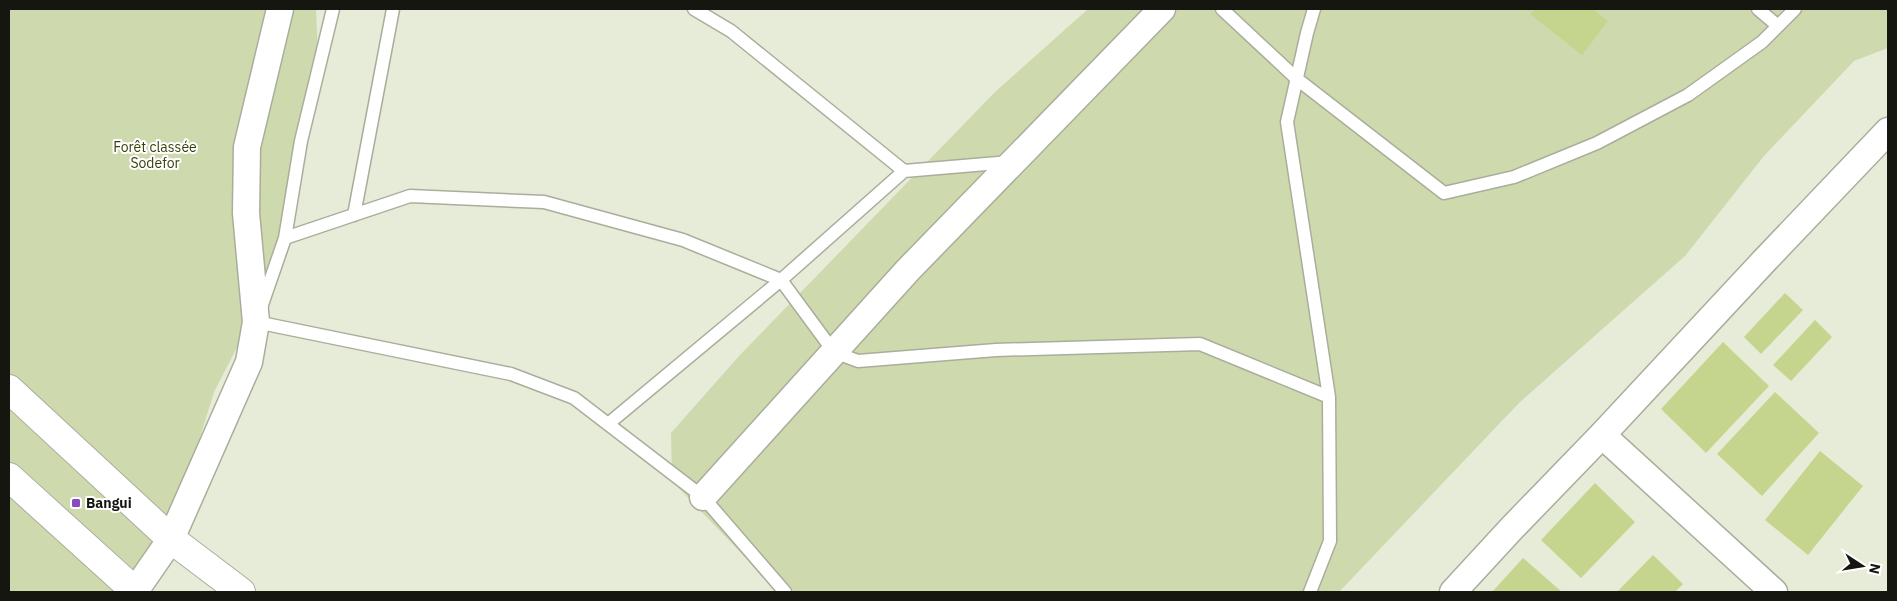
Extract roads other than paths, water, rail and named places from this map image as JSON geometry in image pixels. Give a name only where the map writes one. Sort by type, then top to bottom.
[{"type":"main road","points":[[9,389],[171,539],[241,592]]},
{"type":"main road","points":[[9,477],[136,592]]},
{"type":"street","points":[[136,592],[171,539],[248,362],[256,322],[246,213],[247,147],[280,9]]},
{"type":"street","points":[[703,497],[908,270],[1162,9]]},
{"type":"street","points":[[1453,592],[1888,131]]},
{"type":"street","points":[[1602,436],[1774,592]]},
{"type":"lane","points":[[333,9],[301,142],[285,238],[256,322],[511,374],[574,398],[703,497],[785,592]]},
{"type":"lane","points":[[354,215],[393,9]]},
{"type":"lane","points":[[694,9],[731,31],[904,171]]},
{"type":"lane","points":[[1222,9],[1297,79],[1444,192],[1514,177],[1598,143],[1688,95],[1762,42],[1795,9]]},
{"type":"lane","points":[[1310,592],[1330,541],[1329,397],[1287,122],[1314,9]]},
{"type":"lane","points":[[1758,9],[1778,26]]},
{"type":"lane","points":[[608,424],[781,280],[904,171],[1013,162]]},
{"type":"lane","points":[[285,238],[410,196],[544,202],[683,240],[781,280],[834,352],[858,361],[996,350],[1200,344],[1329,397]]},
{"type":"place","name":"Bangui","points":[[76,503]]},
{"type":"park label","name":"Forêt classée Sodefor","points":[[155,156]]}]
